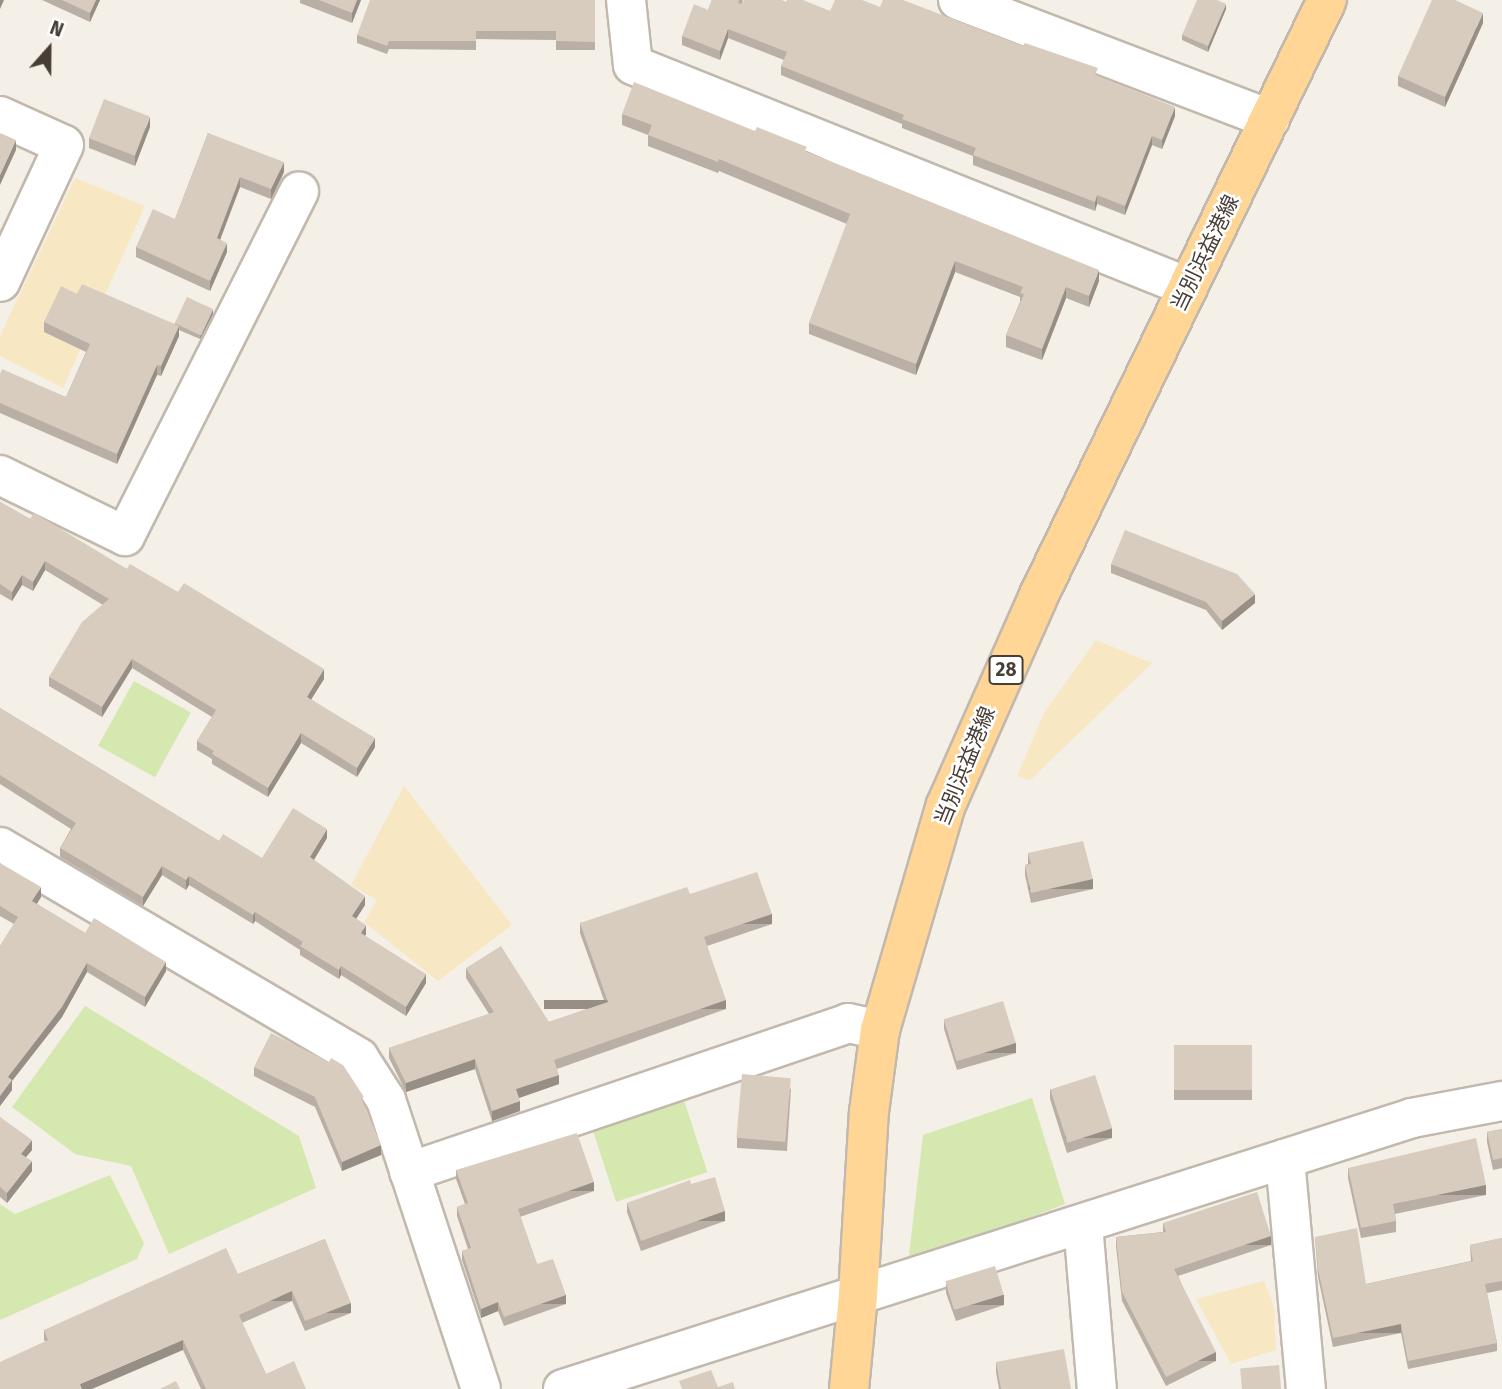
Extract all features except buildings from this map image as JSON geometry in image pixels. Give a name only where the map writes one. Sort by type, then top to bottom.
[{"type":"main road","name":"当別浜益港線","points":[[849,1389],[870,1112],[880,1030],[946,805],[1038,597],[1327,0]]},
{"type":"street","points":[[626,0],[633,65],[1188,287]]},
{"type":"street","points":[[963,1],[1269,119]]},
{"type":"street","points":[[0,116],[64,145],[0,282]]},
{"type":"street","points":[[0,475],[125,536],[299,192]]},
{"type":"street","points":[[0,847],[359,1058],[386,1100],[481,1389]]},
{"type":"street","points":[[409,1172],[848,1023],[880,1030]]},
{"type":"street","points":[[563,1389],[1412,1118],[1502,1101]]},
{"type":"street","points":[[1284,1159],[1306,1389]]},
{"type":"street","points":[[1083,1224],[1097,1389]]},
{"type":"green space","points":[[134,681],[191,713],[155,777],[98,746]]},
{"type":"green space","points":[[85,1006],[299,1136],[316,1188],[169,1254],[131,1166],[75,1154],[12,1107]]},
{"type":"green space","points":[[683,1097],[707,1172],[616,1202],[592,1127]]},
{"type":"green space","points":[[1032,1098],[1065,1204],[908,1264],[923,1135]]},
{"type":"green space","points":[[110,1175],[144,1243],[137,1259],[0,1320],[0,1204],[15,1214]]},
{"type":"sand","points":[[75,178],[145,206],[63,388],[0,356],[0,336]]},
{"type":"sand","points":[[1096,640],[1152,663],[1030,780],[1017,776],[1044,713]]},
{"type":"sand","points":[[404,786],[512,925],[438,981],[364,922],[377,900],[351,885]]},
{"type":"sand","points":[[1264,1281],[1274,1306],[1276,1350],[1231,1364],[1196,1299]]}]
